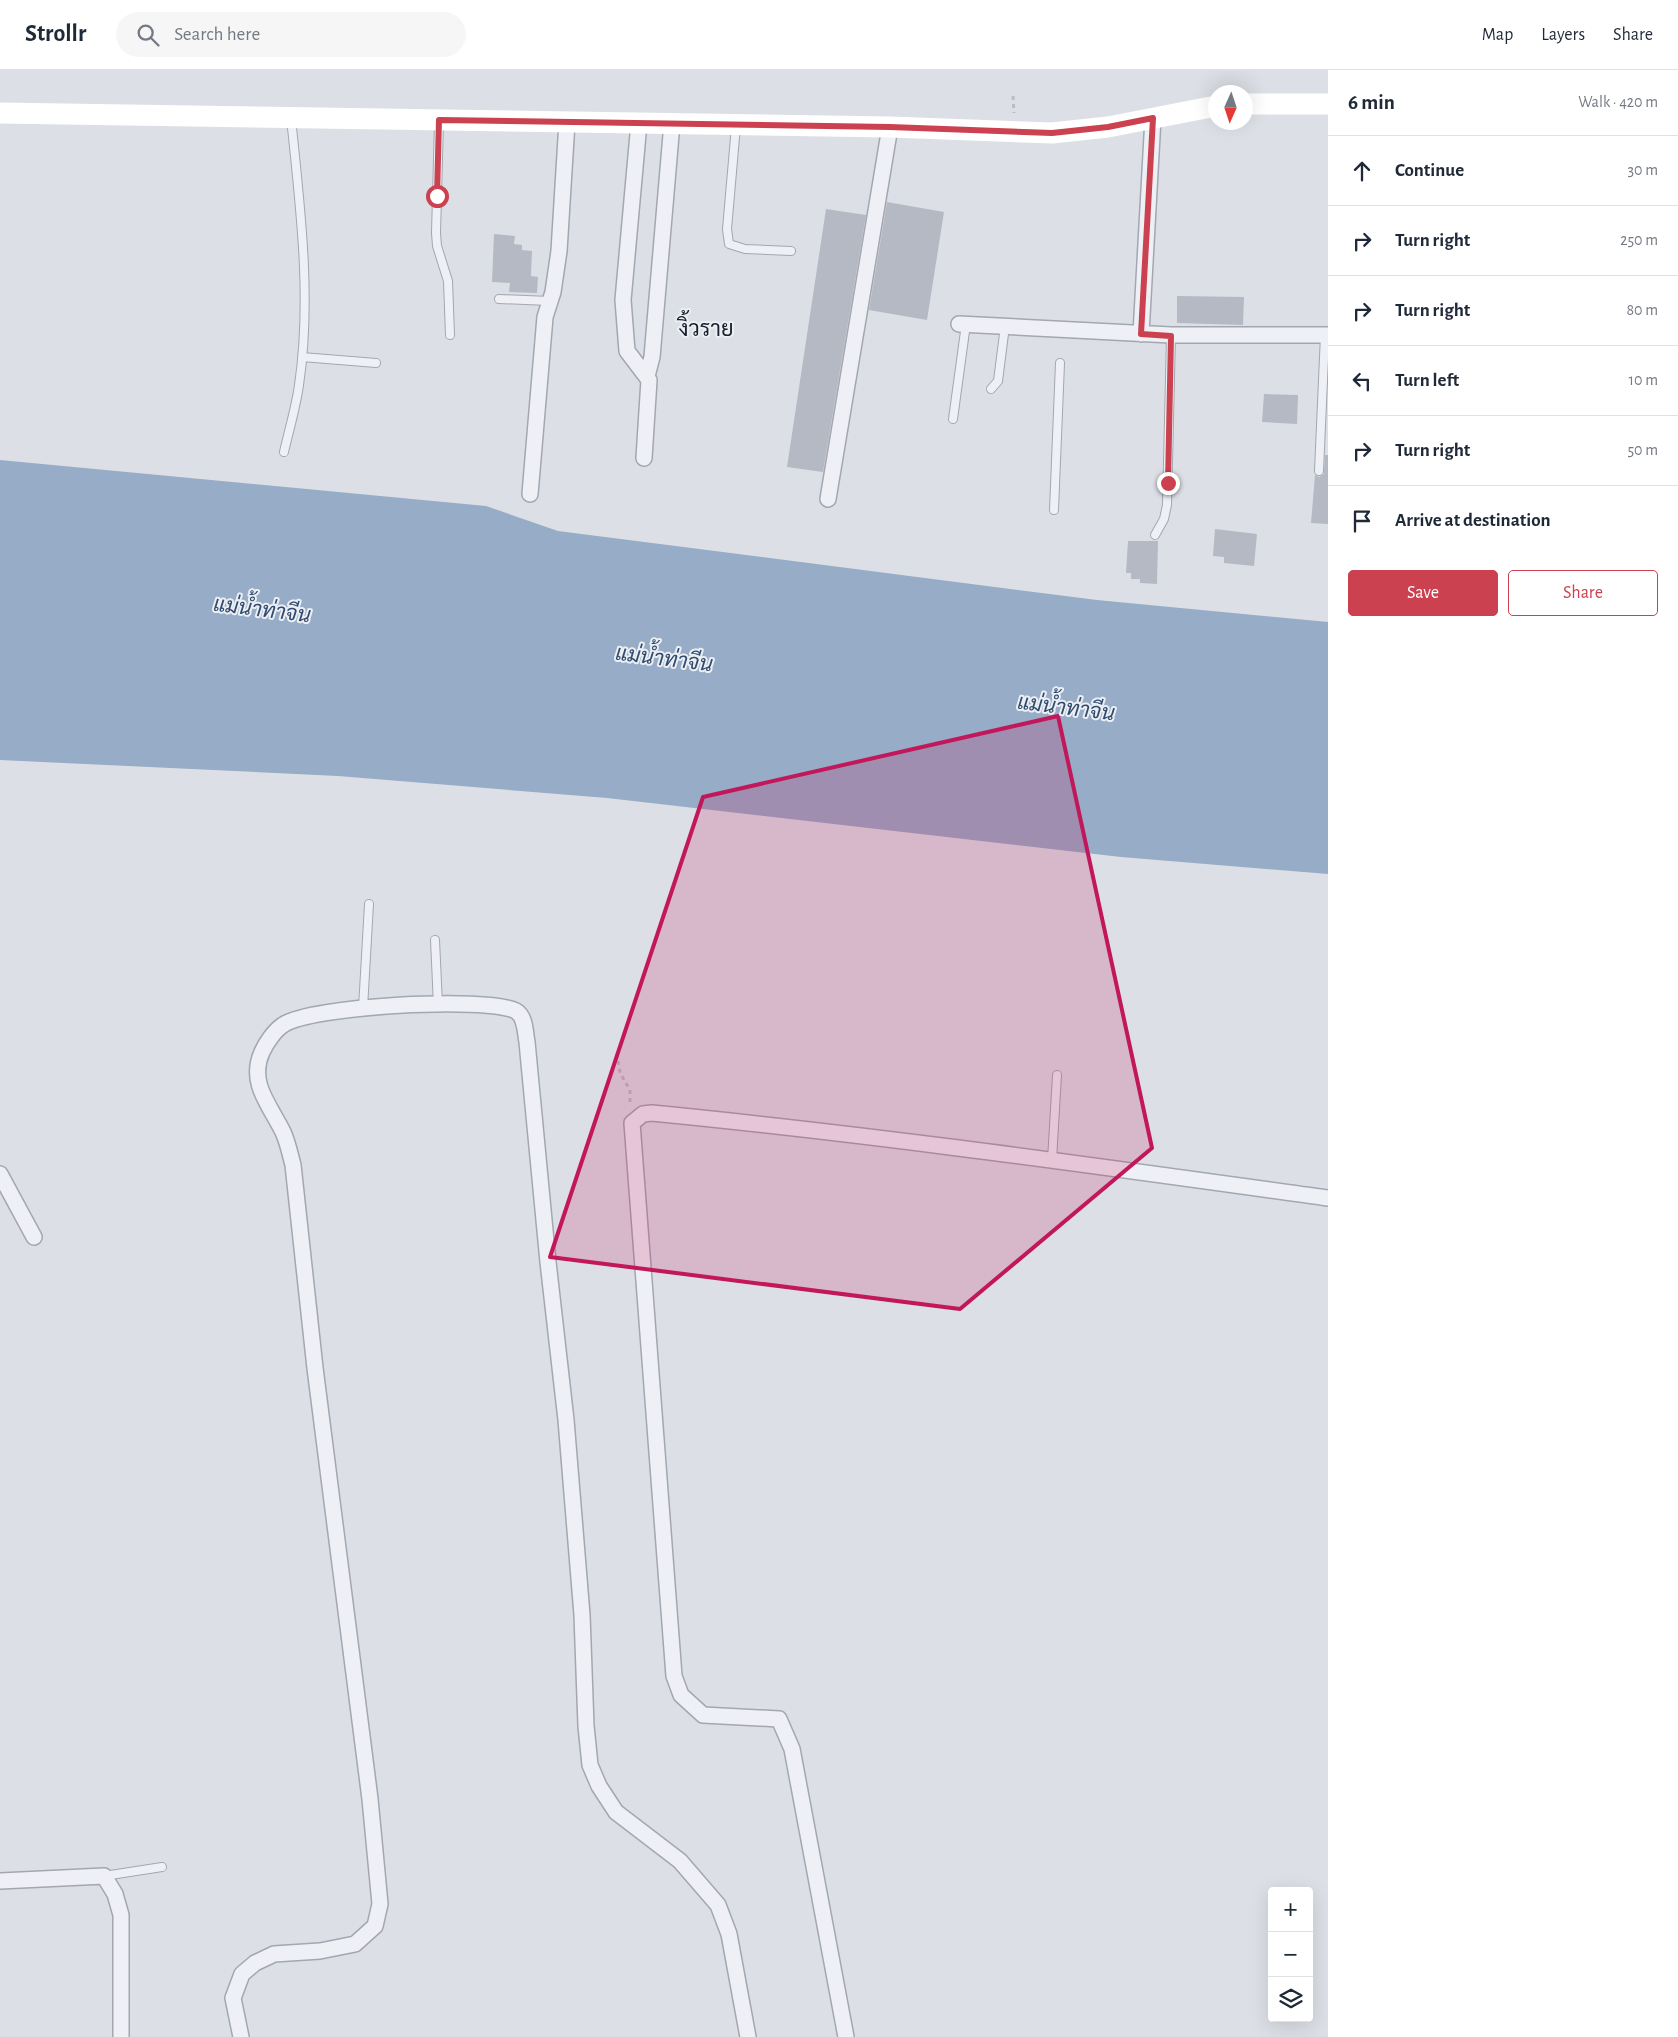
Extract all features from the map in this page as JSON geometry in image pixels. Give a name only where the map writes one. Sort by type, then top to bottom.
[{"type":"street","points":[[1253,104],[1328,104]]},
{"type":"street","points":[[0,112],[890,127],[1052,133],[1108,127],[1208,108]]},
{"type":"street","points":[[1141,334],[1153,118]]},
{"type":"street","points":[[530,494],[545,317],[553,292],[559,251],[567,122]]},
{"type":"street","points":[[639,123],[623,300],[627,351],[631,360],[647,376]]},
{"type":"street","points":[[644,458],[649,392],[647,376],[652,357],[672,123]]},
{"type":"street","points":[[828,499],[890,127]]},
{"type":"street","points":[[962,324],[1005,326],[1062,334],[1171,336],[1326,335]]},
{"type":"street","points":[[241,2037],[232,1998],[242,1974],[255,1962],[274,1954],[320,1951],[355,1944],[375,1926],[380,1904],[370,1799],[314,1359],[293,1165],[288,1143],[262,1096],[257,1076],[262,1051],[283,1025],[304,1017],[369,1007],[420,1005],[488,1006],[516,1012],[522,1017],[566,1420],[582,1615],[586,1726],[590,1765],[599,1786],[616,1812],[680,1861],[718,1905],[729,1934],[748,2037]]},
{"type":"street","points":[[846,2037],[792,1749],[779,1719],[702,1715],[681,1695],[674,1676],[632,1123],[643,1114],[652,1113],[1052,1160],[1328,1198]]},
{"type":"street","points":[[0,1174],[34,1237]]},
{"type":"street","points":[[0,1881],[104,1876],[115,1894],[121,1915],[121,2037]]},
{"type":"lane","points":[[284,452],[299,386],[302,357],[302,254],[291,116]]},
{"type":"lane","points":[[439,120],[436,233],[439,254],[448,280],[450,336]]},
{"type":"lane","points":[[736,124],[727,229],[729,244],[744,249],[791,251]]},
{"type":"lane","points":[[499,299],[549,301]]},
{"type":"lane","points":[[953,418],[962,324]]},
{"type":"lane","points":[[991,389],[998,381],[1005,326]]},
{"type":"lane","points":[[1319,471],[1326,335]]},
{"type":"lane","points":[[1155,535],[1164,519],[1168,483],[1171,336]]},
{"type":"lane","points":[[302,357],[376,363]]},
{"type":"lane","points":[[1054,510],[1060,363]]},
{"type":"lane","points":[[369,904],[369,1007]]},
{"type":"lane","points":[[435,940],[438,1005]]},
{"type":"lane","points":[[1052,1160],[1057,1075]]},
{"type":"lane","points":[[104,1876],[162,1867]]},
{"type":"path","points":[[617,1053],[620,1073],[630,1090],[632,1123]]},
{"type":"highlighted area","points":[[1058,716],[1152,1148],[960,1309],[550,1257],[703,797]]},
{"type":"water","name":"แม่น้ำท่าจีน","points":[[0,460],[486,506],[558,531],[1097,600],[1328,622],[1328,874],[1121,857],[607,798],[338,776],[0,760]]},
{"type":"building","points":[[887,202],[944,212],[927,320],[869,310]]},
{"type":"building","points":[[826,209],[866,215],[823,472],[787,467]]},
{"type":"building","points":[[494,234],[515,236],[514,244],[522,245],[522,250],[532,251],[531,276],[538,277],[537,293],[509,292],[510,283],[492,282]]},
{"type":"building","points":[[1177,296],[1244,297],[1243,325],[1177,323]]},
{"type":"building","points":[[1264,394],[1298,395],[1297,424],[1262,422]]},
{"type":"building","points":[[1325,455],[1328,455],[1328,524],[1311,523],[1315,475],[1319,477],[1324,474]]},
{"type":"building","points":[[1215,529],[1257,534],[1254,566],[1224,563],[1224,557],[1213,556]]},
{"type":"building","points":[[1128,541],[1158,541],[1157,584],[1140,583],[1140,579],[1131,579],[1131,573],[1126,573]]},
{"type":"district","name":"งิ้วราย","points":[[706,329]]},
{"type":"route","points":[[437,196],[439,120],[890,127],[1052,133],[1108,127],[1153,118],[1141,334],[1171,336],[1168,483]]}]
